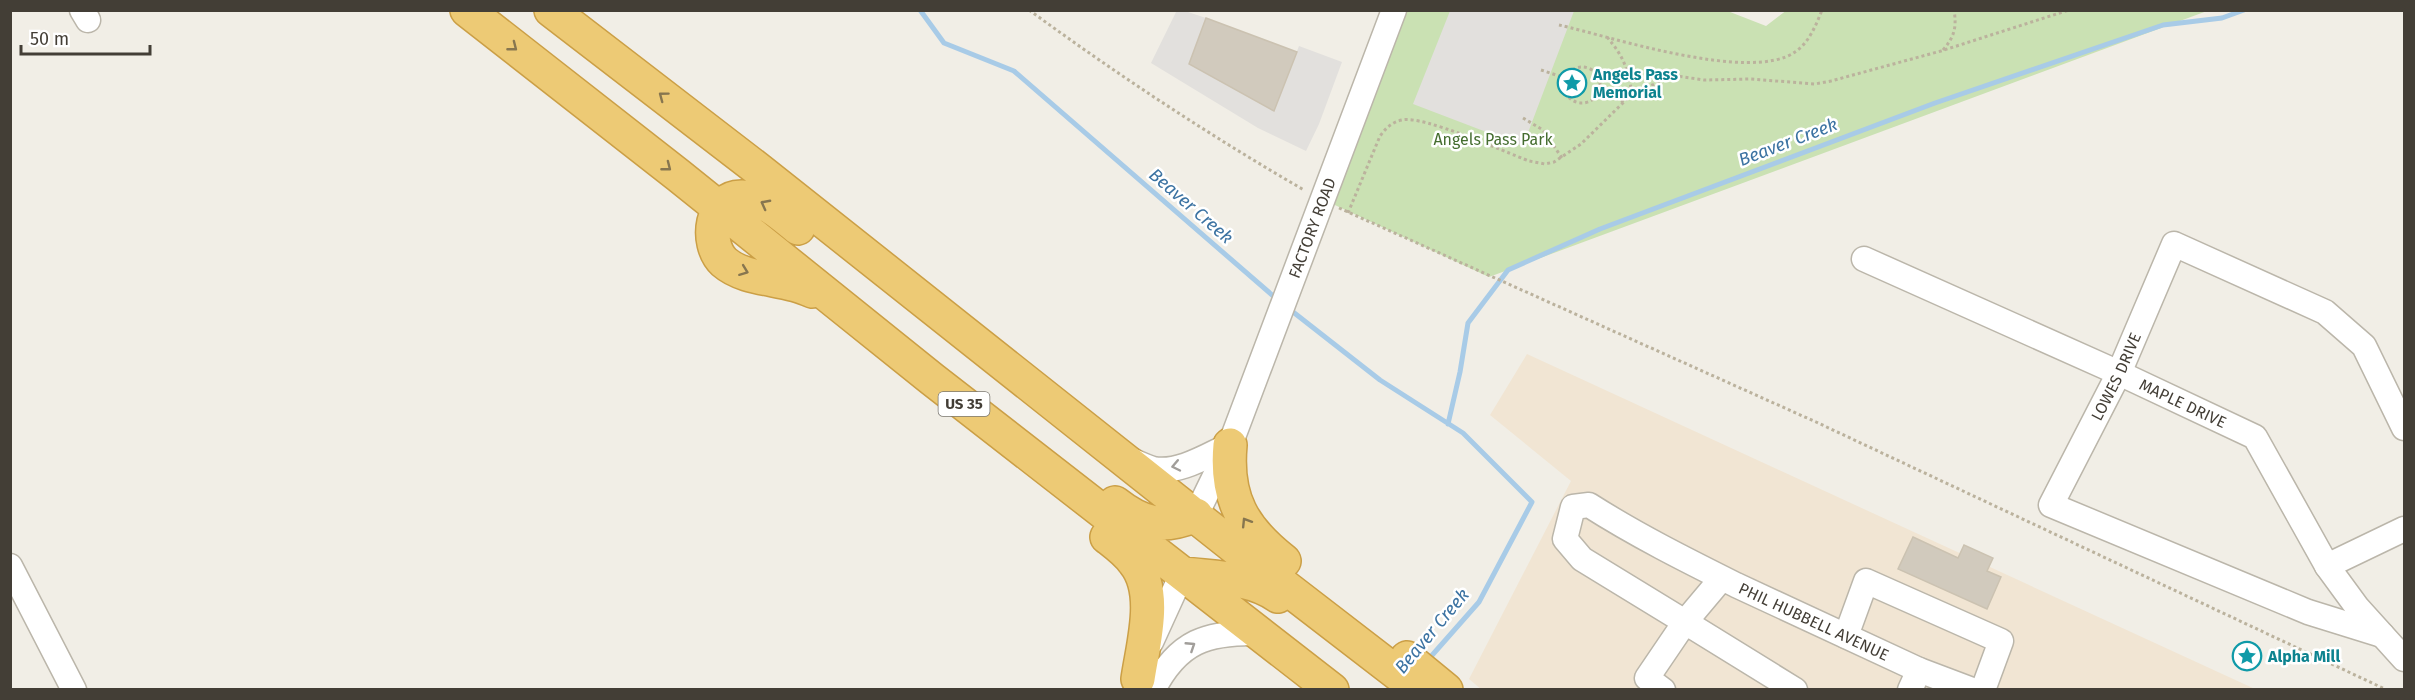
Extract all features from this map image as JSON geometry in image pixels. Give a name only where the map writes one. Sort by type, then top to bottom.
[{"type":"highway","name":"US 35","points":[[467,10],[932,379],[1259,633],[1346,666],[1419,690]]},
{"type":"highway","name":"US 35","points":[[551,10],[759,170],[1196,515],[1346,666]]},
{"type":"highway","points":[[839,305],[803,286],[744,273],[723,261],[715,245],[714,228],[719,208],[726,201],[741,197],[758,200],[775,210],[1051,425],[1119,455]]},
{"type":"highway","points":[[748,232],[800,257],[1126,512],[1142,521],[1161,524],[1178,523],[1196,515]]},
{"type":"highway","points":[[932,379],[946,411],[1120,547],[1136,563],[1142,575],[1149,609],[1141,686]]},
{"type":"highway","points":[[1230,445],[1228,466],[1236,505],[1248,526],[1346,666],[1446,690]]},
{"type":"highway","points":[[1182,574],[1241,579],[1276,594],[1346,666],[1398,690]]},
{"type":"street","name":"FACTORY ROAD","points":[[1196,515],[1230,445],[1394,10]]},
{"type":"street","name":"LOWES DRIVE","points":[[2382,635],[2308,612],[2051,505],[2119,373],[2174,244],[2325,312],[2364,346],[2404,428]]},
{"type":"street","name":"MAPLE DRIVE","points":[[1864,259],[2119,373],[2255,437],[2327,566],[2357,607],[2404,659]]},
{"type":"street","points":[[1119,455],[1154,470],[1192,463],[1230,445]]},
{"type":"street","name":"PHIL HUBBELL AVENUE","points":[[1685,622],[1582,559],[1565,539],[1573,507],[1590,505],[1659,547],[1846,636],[1915,680],[1972,690]]},
{"type":"street","points":[[2327,566],[2404,529]]},
{"type":"street","points":[[10,566],[74,690]]},
{"type":"street","points":[[1141,686],[1155,632],[1182,574]]},
{"type":"street","points":[[1663,690],[1647,678],[1685,622],[1722,578]]},
{"type":"street","points":[[1846,636],[1866,581],[2001,640],[1983,690]]},
{"type":"street","points":[[1685,622],[1794,690]]},
{"type":"street","points":[[1141,686],[1191,645],[1201,640],[1228,632],[1259,633]]},
{"type":"path","points":[[1029,10],[1137,87],[1223,143],[1304,190]]},
{"type":"path","points":[[1558,25],[1666,52],[1734,62],[1776,61],[1796,52],[1807,40],[1822,10]]},
{"type":"path","points":[[1941,51],[1952,38],[1956,24],[1954,10]]},
{"type":"path","points":[[1348,213],[1380,136],[1387,127],[1401,120],[1420,120],[1537,163],[1554,162],[1604,124],[1632,94],[1677,76],[1704,80],[1751,79],[1815,84],[1941,51],[2069,10]]},
{"type":"path","points":[[1606,36],[1623,56],[1632,94]]},
{"type":"path","points":[[1585,68],[1596,74],[1599,79],[1599,91],[1592,100],[1578,103],[1572,100],[1565,90],[1565,78],[1574,70],[1585,68]]},
{"type":"path","points":[[1541,70],[1565,78]]},
{"type":"path","points":[[1599,91],[1624,102]]},
{"type":"path","points":[[1523,118],[1543,130],[1562,158]]},
{"type":"path","points":[[1334,206],[1816,422],[2387,690]]},
{"type":"shaded area","points":[[1177,10],[1206,18],[1189,64],[1274,111],[1299,46],[1342,62],[1319,124],[1306,151],[1258,128],[1151,63]]},
{"type":"shaded area","points":[[1450,11],[1574,11],[1523,146],[1413,104]]},
{"type":"shaded area","points":[[1527,354],[2255,689],[1482,690],[1469,679],[1571,481],[1490,415]]},
{"type":"green space","name":"Angels Pass Park","points":[[1725,10],[1766,26],[1787,10],[2207,11],[1489,277],[1322,199],[1394,11]]},
{"type":"building","points":[[1206,18],[1297,52],[1274,111],[1189,64]]},
{"type":"building","points":[[1913,537],[1958,558],[1964,545],[1993,558],[1987,571],[2001,577],[1987,609],[1898,569]]},
{"type":"waterway","name":"Beaver Creek","points":[[920,10],[944,43],[1014,71],[1279,301]]},
{"type":"waterway","name":"Beaver Creek","points":[[1448,424],[1468,323],[1508,270],[1600,229],[1935,103],[2163,25],[2222,18],[2244,10]]},
{"type":"waterway","name":"Beaver Creek","points":[[1288,308],[1380,380],[1463,433],[1532,502],[1479,602],[1427,661]]},
{"type":"place","name":"Angels Pass Memorial","points":[[1572,83]]},
{"type":"place","name":"Alpha Mill","points":[[2247,656]]}]
